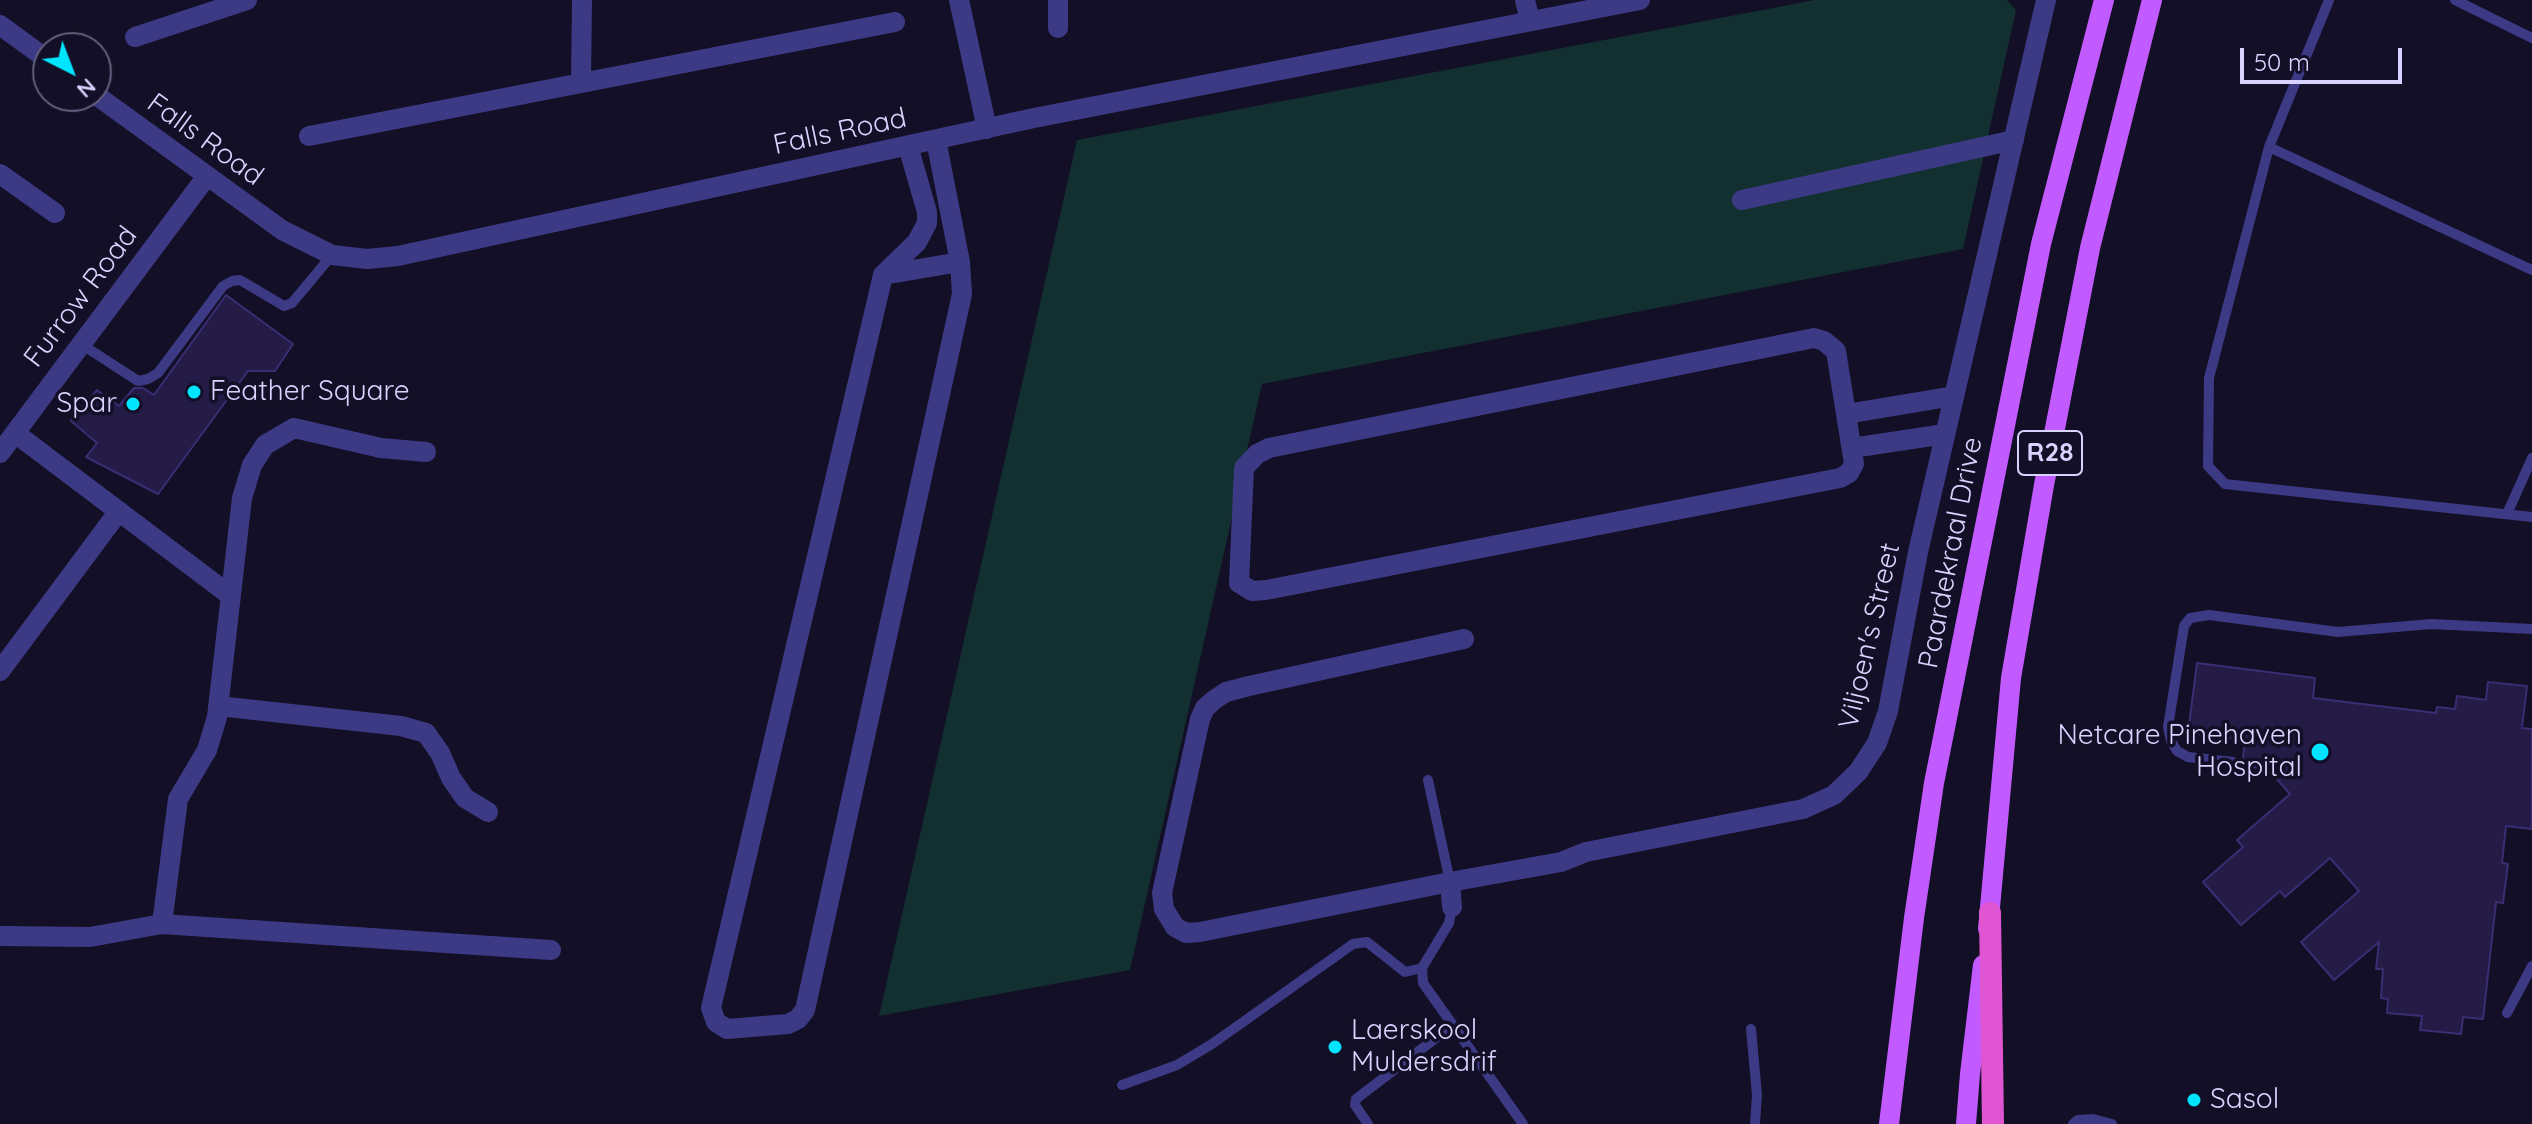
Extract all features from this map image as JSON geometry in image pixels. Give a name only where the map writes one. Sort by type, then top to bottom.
[{"type":"highway","points":[[1990,913],[1993,1124]]},
{"type":"main road","name":"Paardekraal Drive","points":[[1889,1124],[1934,783],[2041,244],[2104,0]]},
{"type":"main road","name":"R28","points":[[1966,1124],[1990,913],[2011,678],[2044,485],[2090,248],[2152,0]]},
{"type":"street","points":[[135,37],[247,0]]},
{"type":"street","points":[[581,82],[582,0]]},
{"type":"street","points":[[959,0],[987,129]]},
{"type":"street","points":[[1058,0],[1058,28]]},
{"type":"street","points":[[1525,0],[1530,21]]},
{"type":"street","name":"Falls Road","points":[[112,107],[282,230],[332,255],[367,259],[398,256],[987,129],[1530,21],[1558,8],[1640,0]]},
{"type":"street","name":"Viljoen's Street","points":[[1464,639],[1226,692],[1205,708],[1162,893],[1164,909],[1175,927],[1186,933],[1200,932],[1561,862],[1586,852],[1803,809],[1834,795],[1858,772],[1877,743],[1888,711],[1918,552],[2046,0]]},
{"type":"street","points":[[309,136],[895,22]]},
{"type":"street","points":[[0,25],[32,48]]},
{"type":"street","points":[[908,146],[927,212],[925,228],[917,242],[883,275],[711,1008],[716,1022],[727,1029],[788,1024],[798,1019],[805,1010],[962,294],[960,262],[936,140]]},
{"type":"street","points":[[1742,200],[2014,140]]},
{"type":"street","points":[[0,174],[55,213]]},
{"type":"street","name":"Furrow Road","points":[[0,453],[207,176]]},
{"type":"street","points":[[920,191],[945,188]]},
{"type":"street","points":[[883,275],[960,262]]},
{"type":"street","points":[[1814,338],[1824,341],[1836,351],[1852,448],[1854,464],[1849,473],[1840,478],[1266,590],[1252,591],[1239,583],[1244,468],[1257,454],[1269,448],[1814,338]]},
{"type":"street","points":[[1846,414],[1954,396]]},
{"type":"street","points":[[162,924],[178,799],[207,750],[218,706],[242,498],[252,465],[265,445],[294,428],[381,448],[426,452]]},
{"type":"street","points":[[15,433],[231,596]]},
{"type":"street","points":[[1852,448],[1945,434]]},
{"type":"street","points":[[0,671],[119,511]]},
{"type":"street","points":[[218,706],[401,726],[426,733],[465,798],[488,812]]},
{"type":"street","points":[[1450,882],[1452,907]]},
{"type":"street","points":[[0,936],[90,937],[162,924],[551,950]]},
{"type":"lane","points":[[2329,0],[2269,147],[2209,378],[2206,456],[2212,473],[2225,484],[2532,517]]},
{"type":"lane","points":[[2455,0],[2532,38]]},
{"type":"lane","points":[[2269,147],[2532,270]]},
{"type":"lane","points":[[81,344],[138,381],[148,379],[158,373],[223,286],[240,280],[284,306],[292,303],[332,255]]},
{"type":"lane","points":[[2507,514],[2532,458]]},
{"type":"lane","points":[[2233,762],[2188,757],[2177,751],[2171,741],[2168,727],[2184,626],[2190,618],[2209,615],[2338,632],[2431,624],[2532,629]]},
{"type":"lane","points":[[1428,780],[1450,882]]},
{"type":"lane","points":[[1452,907],[1449,923],[1422,968],[1423,983],[1523,1124]]},
{"type":"lane","points":[[1122,1085],[1177,1065],[1212,1044],[1353,944],[1367,942],[1405,972],[1422,968]]},
{"type":"lane","points":[[2507,1013],[2532,966]]},
{"type":"lane","points":[[1368,1124],[1355,1105],[1356,1099],[1453,1025]]},
{"type":"lane","points":[[1751,1029],[1757,1095],[1755,1124]]},
{"type":"lane","points":[[2073,1124],[2078,1120],[2093,1119],[2112,1124]]},
{"type":"green space","points":[[1815,0],[2007,0],[2016,10],[1963,249],[1262,384],[1130,970],[879,1016],[1077,140]]},
{"type":"building","name":"Feather Square","points":[[226,295],[293,344],[275,371],[248,371],[158,494],[86,457],[97,443],[71,421],[97,390],[119,406],[134,388],[143,388],[154,395]]},
{"type":"building","points":[[2197,663],[2315,678],[2313,698],[2436,713],[2437,707],[2455,709],[2457,696],[2486,700],[2488,682],[2527,686],[2522,728],[2532,729],[2532,829],[2506,826],[2502,863],[2508,864],[2503,903],[2496,902],[2483,1019],[2463,1017],[2461,1034],[2420,1030],[2422,1016],[2387,1013],[2388,999],[2381,998],[2383,969],[2376,969],[2379,942],[2334,980],[2301,942],[2359,891],[2330,858],[2285,897],[2280,891],[2241,925],[2203,882],[2243,847],[2237,840],[2290,794],[2268,769],[2242,766],[2245,740],[2188,733]]},
{"type":"place","name":"Feather Square","points":[[194,392]]},
{"type":"place","name":"Spar","points":[[133,404]]},
{"type":"place","name":"Netcare Pinehaven Hospital","points":[[2320,752]]},
{"type":"place","name":"Laerskool Muldersdrif","points":[[1335,1047]]},
{"type":"place","name":"Sasol","points":[[2194,1100]]}]
